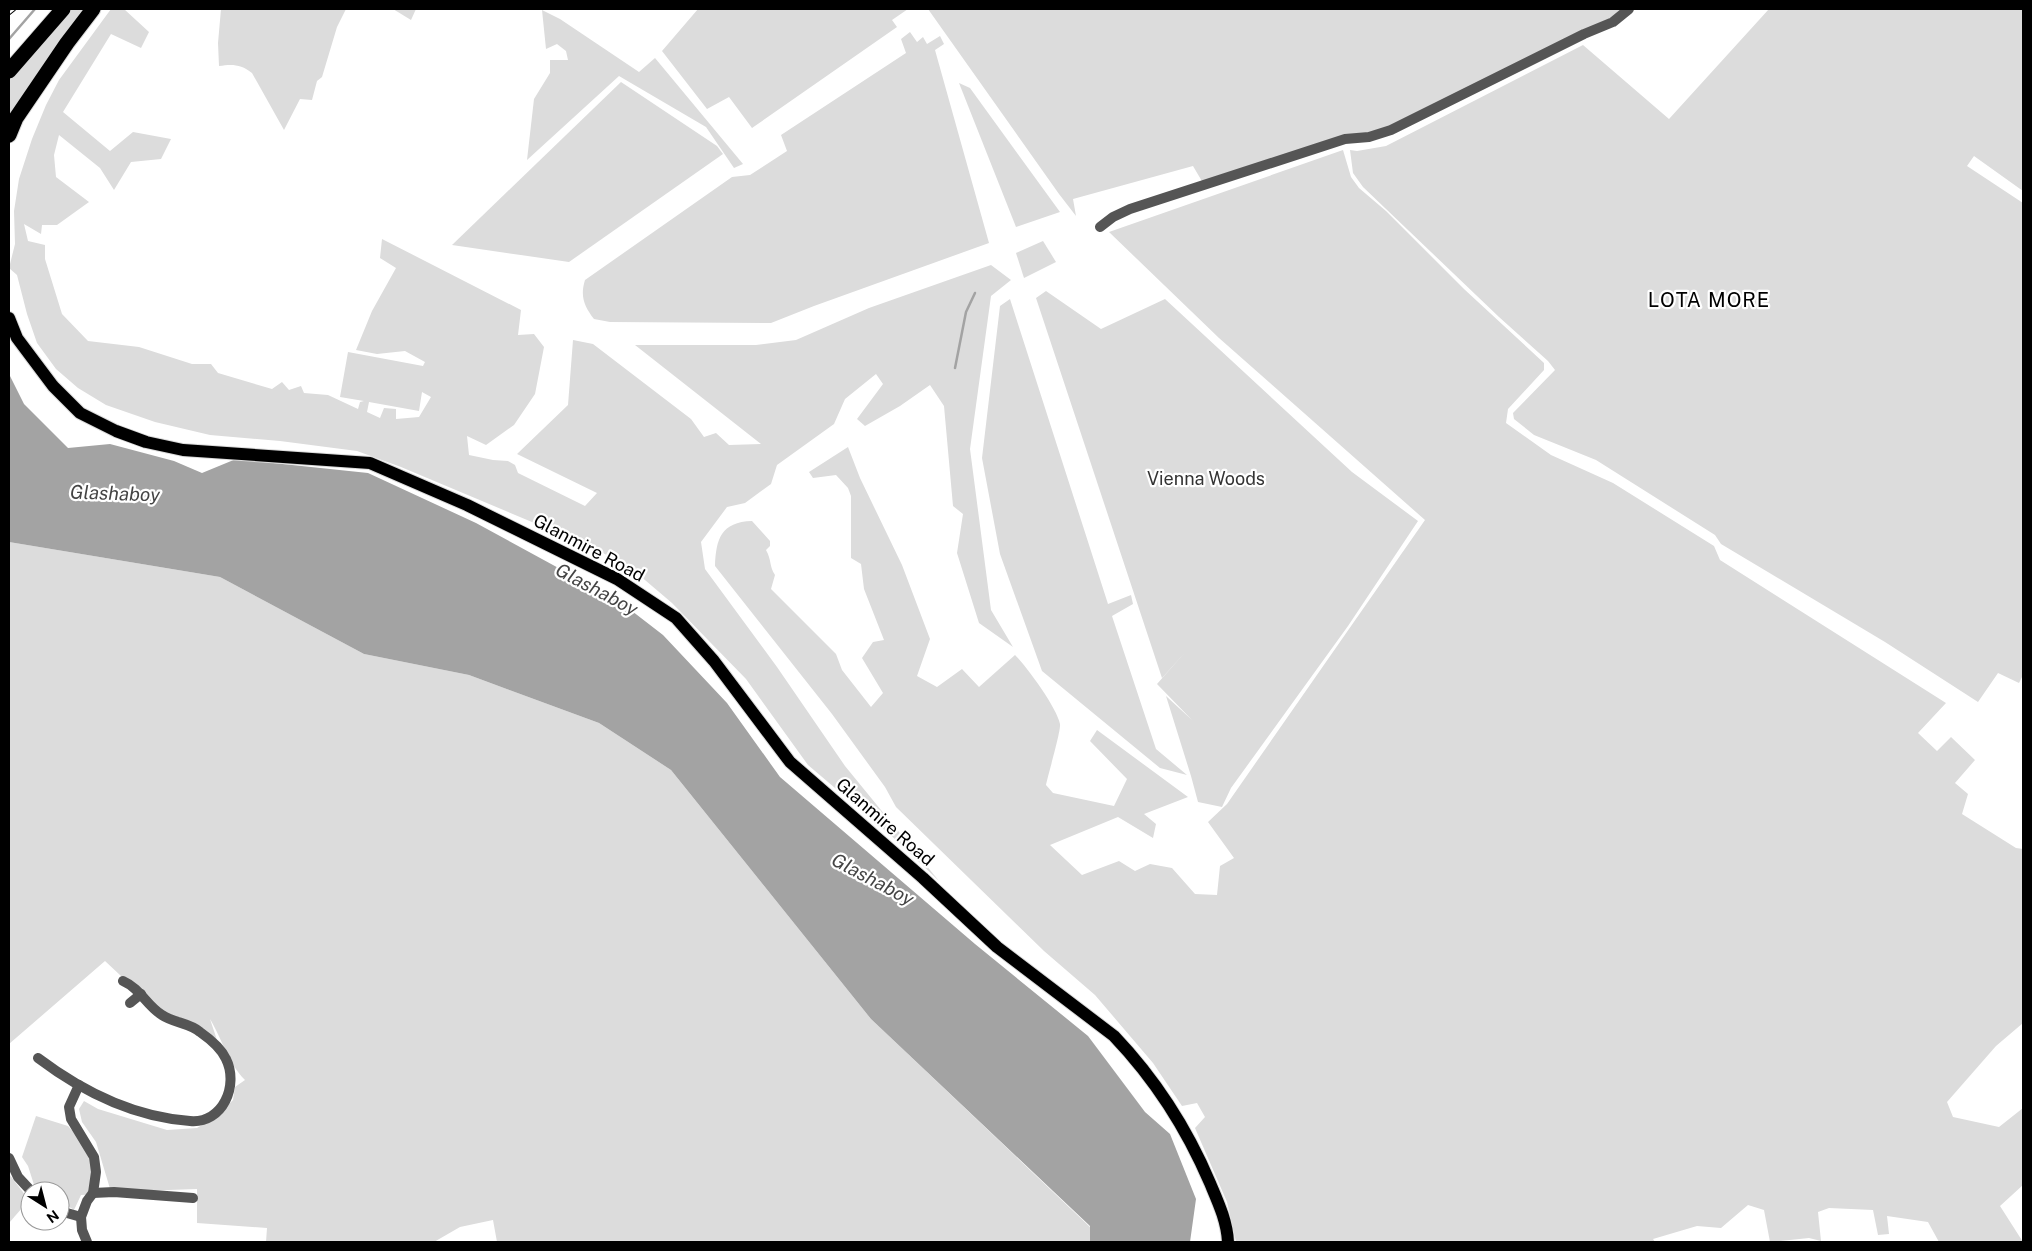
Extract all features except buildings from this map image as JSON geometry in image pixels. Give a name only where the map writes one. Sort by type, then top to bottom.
[{"type":"highway","points":[[9,71],[63,9]]},
{"type":"highway","points":[[9,135],[16,118],[67,43],[93,9]]},
{"type":"main road","name":"Glanmire Road","points":[[9,318],[18,338],[53,386],[80,413],[116,431],[146,442],[183,450],[370,463],[467,505],[617,578],[676,618],[714,661],[790,762],[923,878],[997,947],[1114,1036],[1129,1052],[1166,1100],[1197,1154],[1221,1209],[1228,1242]]},
{"type":"street","points":[[1100,227],[1113,217],[1130,209],[1345,139],[1369,137],[1391,130],[1584,34],[1613,22],[1629,9]]},
{"type":"street","points":[[38,1058],[57,1073],[79,1086],[127,1108],[192,1122],[207,1118],[222,1108],[232,1083],[226,1059],[218,1048],[198,1030],[167,1018],[148,1004],[134,986],[123,981]]},
{"type":"street","points":[[130,1003],[141,994]]},
{"type":"street","points":[[79,1086],[69,1107],[71,1119],[94,1157],[96,1172],[93,1194],[87,1202],[81,1217],[82,1230],[87,1242]]},
{"type":"street","points":[[9,1158],[22,1181]]},
{"type":"street","points":[[93,1194],[114,1192],[193,1198]]},
{"type":"street","points":[[70,1214],[81,1217]]},
{"type":"green space","points":[[70,9],[85,9],[9,119],[9,80]]},
{"type":"green space","points":[[111,9],[124,9],[149,32],[141,48],[111,34],[63,112],[110,151],[133,132],[171,139],[161,159],[131,162],[114,190],[100,168],[59,135],[54,155],[56,177],[89,202],[57,225],[42,225],[41,234],[24,224],[28,241],[45,245],[45,259],[62,314],[88,341],[139,347],[192,364],[211,364],[218,373],[272,389],[282,382],[289,390],[301,386],[304,393],[328,395],[358,409],[360,402],[364,401],[340,397],[348,352],[423,366],[425,362],[405,351],[377,354],[356,350],[372,311],[396,268],[380,258],[382,239],[521,310],[518,335],[534,334],[544,347],[535,394],[514,425],[486,445],[467,436],[469,455],[508,461],[515,465],[518,473],[585,506],[597,493],[517,454],[568,405],[573,340],[593,344],[691,419],[704,437],[716,433],[729,445],[761,444],[635,345],[756,345],[796,340],[869,308],[991,265],[1011,280],[991,296],[970,449],[991,610],[1013,647],[979,623],[957,553],[963,514],[953,506],[944,406],[930,385],[900,406],[865,426],[857,419],[883,384],[876,374],[845,399],[834,424],[777,465],[771,484],[745,503],[727,507],[701,542],[705,569],[777,667],[845,766],[939,881],[895,839],[808,765],[746,679],[672,603],[632,569],[594,548],[401,467],[357,451],[280,441],[210,435],[155,422],[106,405],[78,388],[56,369],[37,343],[17,275],[9,268],[15,244],[14,211],[19,179],[32,139],[59,80]],"holes":[[[422,392],[431,397],[419,417],[396,419],[396,409],[384,408],[380,418],[367,412],[369,402],[419,411]]]},
{"type":"green space","points":[[221,9],[346,9],[337,27],[322,77],[317,81],[312,100],[300,99],[284,130],[252,73],[236,65],[219,66],[218,43]]},
{"type":"green space","points":[[393,9],[416,9],[411,20]]},
{"type":"green space","points":[[698,9],[908,9],[892,20],[897,27],[752,128],[729,97],[707,109],[662,51]]},
{"type":"green space","points":[[928,9],[1626,9],[1618,18],[1371,138],[1344,138],[1203,183],[1193,166],[1073,199],[1076,216]]},
{"type":"green space","points":[[1769,9],[2023,9],[2023,191],[1974,156],[1967,166],[2023,203],[2023,675],[2019,683],[1998,673],[1978,702],[1885,642],[1721,544],[1715,535],[1596,460],[1534,435],[1514,419],[1513,413],[1555,370],[1548,361],[1499,317],[1363,187],[1353,173],[1350,150],[1357,151],[1386,146],[1583,45],[1669,119]]},
{"type":"green space","points":[[542,10],[560,19],[639,72],[655,58],[743,164],[734,168],[706,127],[619,76],[527,160],[534,99],[550,73],[550,60],[568,60],[566,51],[557,44],[546,49]]},
{"type":"green space","points":[[910,32],[917,42],[923,37],[927,44],[940,36],[944,44],[935,50],[989,243],[771,323],[610,322],[594,319],[584,301],[585,280],[732,177],[750,175],[787,151],[781,135],[906,53],[901,39]]},
{"type":"green space","points":[[621,82],[717,146],[723,154],[569,262],[452,245]]},
{"type":"green space","points":[[959,83],[970,88],[1060,212],[1016,227]]},
{"type":"green space","points":[[1343,150],[1351,177],[1359,188],[1386,211],[1464,289],[1544,363],[1544,370],[1508,409],[1506,423],[1551,455],[1613,483],[1714,546],[1720,560],[1946,703],[1918,733],[1937,751],[1951,737],[1975,760],[1955,783],[1968,794],[1962,814],[2016,848],[2023,849],[2023,1023],[1996,1046],[1947,1102],[1953,1117],[1999,1127],[2023,1108],[2023,1185],[2000,1206],[2023,1242],[1939,1242],[1928,1222],[1887,1216],[1889,1234],[1878,1235],[1873,1210],[1829,1208],[1818,1212],[1821,1241],[1809,1238],[1770,1242],[1764,1210],[1748,1205],[1721,1228],[1697,1226],[1653,1239],[1655,1242],[1236,1242],[1227,1202],[1195,1128],[1205,1117],[1197,1103],[1182,1106],[1153,1063],[1095,995],[1044,951],[896,807],[885,787],[832,714],[715,566],[717,548],[722,534],[733,525],[752,521],[770,541],[770,546],[766,550],[775,575],[771,589],[836,654],[842,670],[871,707],[883,693],[862,658],[873,642],[884,640],[864,589],[861,564],[851,558],[851,496],[848,488],[836,475],[813,478],[809,472],[848,447],[860,478],[902,565],[930,639],[917,676],[937,687],[962,669],[979,687],[1015,655],[1048,698],[1060,724],[1057,744],[1046,785],[1053,793],[1114,806],[1127,779],[1090,741],[1097,730],[1188,797],[1144,814],[1156,824],[1153,838],[1118,817],[1050,845],[1082,875],[1119,861],[1135,871],[1150,864],[1172,868],[1195,894],[1217,895],[1220,866],[1234,858],[1208,822],[1227,804],[1425,520],[1219,338],[1109,232]]},
{"type":"green space","points":[[1043,241],[1056,262],[1024,278],[1016,253]]},
{"type":"green space","name":"Vienna Woods","points":[[1046,291],[1101,329],[1165,299],[1352,472],[1418,521],[1348,626],[1231,788],[1222,807],[1198,802],[1166,696],[1192,720],[1157,684],[1188,649],[1162,678],[1036,298]]},
{"type":"green space","points":[[1010,299],[1108,604],[1131,595],[1133,604],[1112,616],[1156,749],[1187,775],[1160,768],[1042,671],[1000,554],[982,458],[1000,306]]},
{"type":"green space","points":[[9,542],[220,577],[364,654],[469,675],[599,723],[671,770],[871,1019],[1090,1227],[1090,1242],[497,1242],[493,1220],[460,1227],[434,1242],[266,1242],[267,1228],[197,1223],[197,1189],[111,1192],[96,1142],[82,1122],[79,1109],[84,1101],[98,1109],[167,1130],[197,1128],[218,1115],[233,1100],[235,1087],[245,1080],[230,1059],[210,1019],[219,1046],[167,1019],[105,961],[9,1044]]},
{"type":"green space","points":[[36,1116],[68,1126],[88,1150],[100,1194],[81,1195],[74,1210],[70,1207],[70,1181],[33,1181],[28,1166],[22,1157]]},
{"type":"green space","points":[[9,1174],[20,1188],[20,1210],[9,1223]]},
{"type":"water","name":"Glashaboy","points":[[9,374],[24,404],[68,448],[110,444],[174,461],[202,473],[236,459],[368,473],[476,523],[619,601],[663,635],[727,703],[780,777],[975,944],[1088,1036],[1145,1112],[1170,1134],[1196,1199],[1190,1242],[1090,1242],[1090,1226],[871,1019],[671,770],[599,723],[469,675],[364,654],[220,577],[9,542]]},
{"type":"waterway","points":[[9,39],[35,9]]},
{"type":"waterway","points":[[955,368],[966,312],[975,293]]},
{"type":"railway","points":[[9,13],[14,9]]},
{"type":"district","name":"LOTA MORE","points":[[1709,300]]}]
